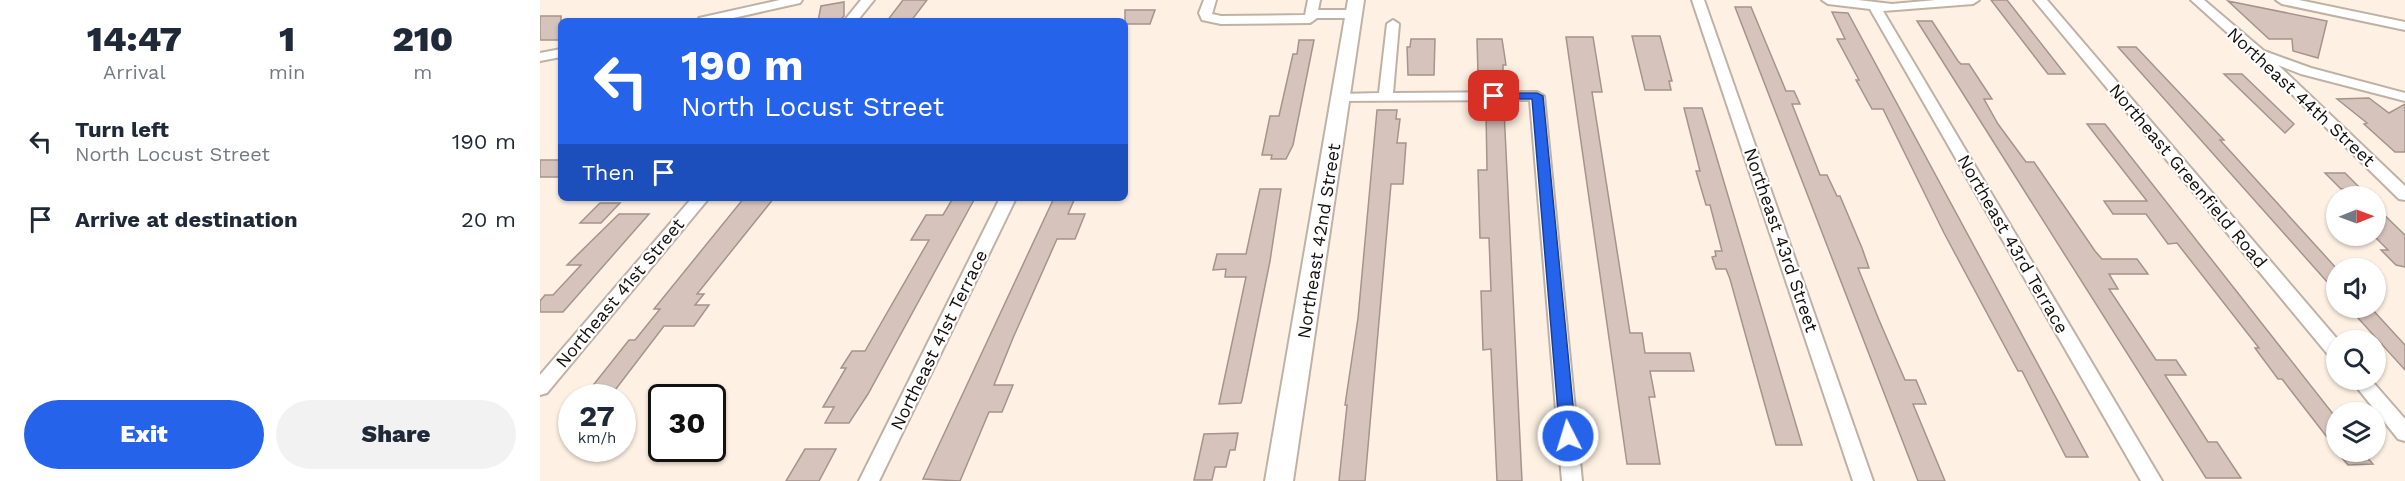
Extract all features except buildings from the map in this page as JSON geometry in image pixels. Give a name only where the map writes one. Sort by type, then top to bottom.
[{"type":"main road","name":"Northeast 42nd Street","points":[[1279,481],[1355,7]]},
{"type":"street","points":[[716,18],[796,0]]},
{"type":"street","points":[[853,18],[868,0]]},
{"type":"street","points":[[1210,0],[1205,12],[1206,17],[1212,20],[1310,19],[1314,0]]},
{"type":"street","name":"Northeast 43rd Street","points":[[1698,0],[1863,481]]},
{"type":"street","points":[[1828,0],[1875,7],[1924,7],[1973,0]]},
{"type":"street","name":"Northeast Greenfield Road","points":[[2040,0],[2326,339]]},
{"type":"street","name":"Northeast 44th Street","points":[[2197,0],[2256,51],[2405,195]]},
{"type":"street","points":[[2282,0],[2405,26]]},
{"type":"street","points":[[1311,14],[1355,7]]},
{"type":"street","name":"Northeast 43rd Terrace","points":[[1875,7],[2152,481]]},
{"type":"street","points":[[1386,97],[1393,24]]},
{"type":"street","points":[[2256,51],[2306,71],[2405,97]]},
{"type":"street","points":[[540,57],[558,54]]},
{"type":"street","points":[[2284,78],[2306,71]]},
{"type":"street","points":[[1342,98],[1537,96],[1572,481]]},
{"type":"street","name":"Northeast 41st Street","points":[[540,388],[697,201]]},
{"type":"street","name":"Northeast 41st Terrace","points":[[869,481],[1007,201]]},
{"type":"street","points":[[2368,390],[2405,433]]},
{"type":"route","points":[[1494,96],[1537,96],[1568,436]]}]
